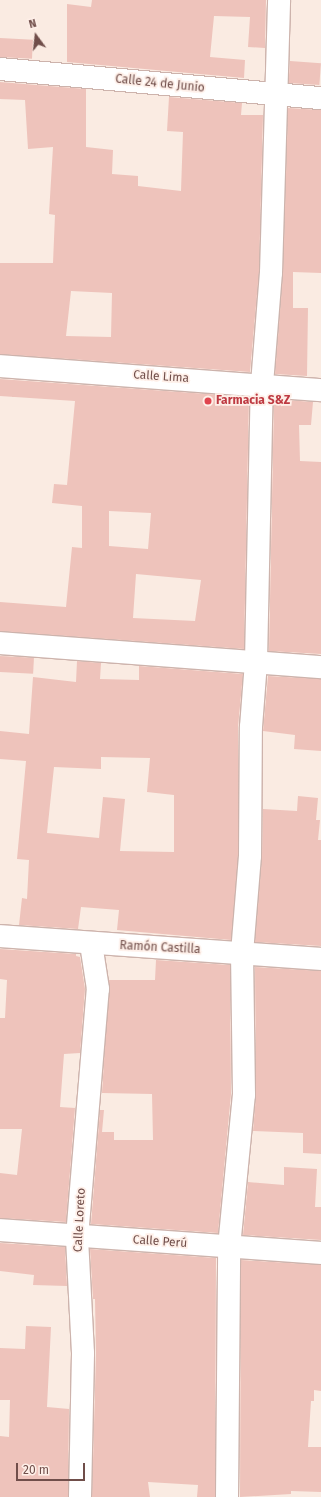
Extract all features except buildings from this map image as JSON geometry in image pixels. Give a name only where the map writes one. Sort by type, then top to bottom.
[{"type":"street","points":[[227,1497],[229,1247],[244,1095],[242,953],[250,856],[251,726],[256,662],[262,384],[271,273],[279,0]]},
{"type":"street","name":"Calle 24 de Junio","points":[[0,69],[275,96],[321,98]]},
{"type":"street","name":"Calle Lima","points":[[0,366],[262,384],[321,390]]},
{"type":"street","points":[[0,643],[321,667]]},
{"type":"street","name":"Ramón Castilla","points":[[0,936],[91,944],[321,959]]},
{"type":"street","name":"Calle Loreto","points":[[80,1497],[83,1353],[77,1237],[98,989],[91,944]]},
{"type":"street","name":"Calle Perú","points":[[0,1230],[77,1237],[321,1253]]},
{"type":"place","name":"Farmacia S&Z","points":[[208,401]]}]
